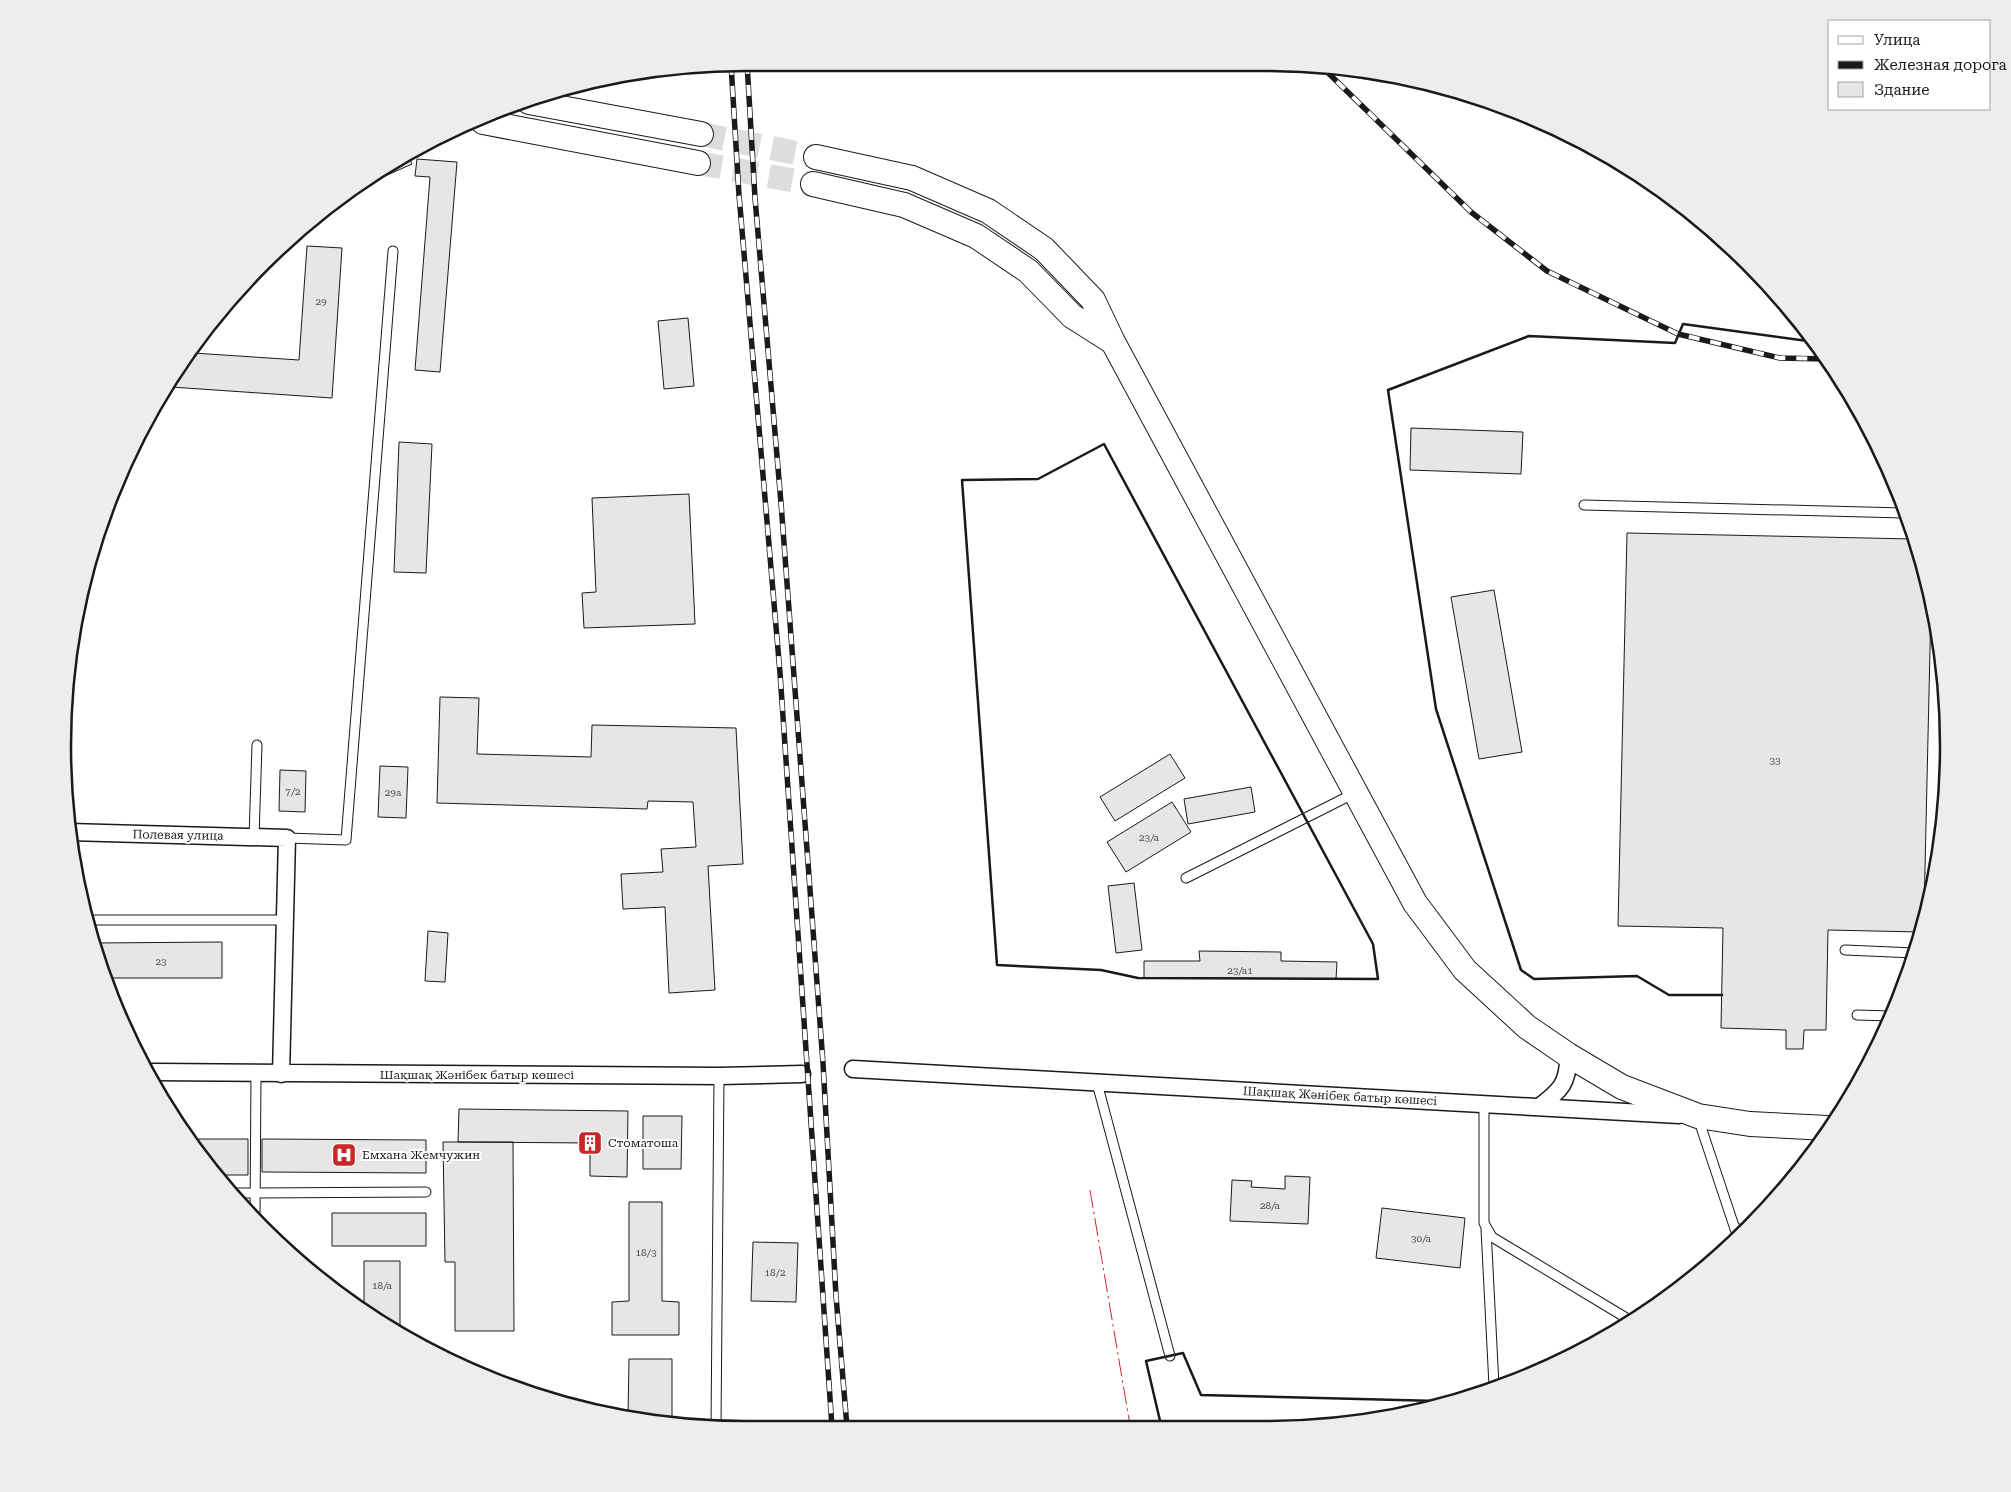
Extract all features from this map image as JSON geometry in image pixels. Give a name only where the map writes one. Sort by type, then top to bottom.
[{"type":"main road","points":[[539,104],[702,134]]},
{"type":"main road","points":[[488,123],[698,163]]},
{"type":"main road","points":[[816,157],[912,178],[988,211],[1044,249],[1093,300],[1113,342],[1415,903],[1465,970],[1526,1027],[1622,1087],[1698,1116]]},
{"type":"main road","points":[[813,184],[904,204],[976,236],[1028,270],[1072,316],[1113,342]]},
{"type":"main road","name":"Шақшақ Жәнібек батыр көшесі","points":[[1698,1116],[1750,1124],[1821,1128]]},
{"type":"street","name":"Полевая улица","points":[[77,832],[288,838]]},
{"type":"street","points":[[281,1074],[288,838]]},
{"type":"street","points":[[1540,1107],[1557,1093],[1566,1080],[1568,1055]]},
{"type":"street","name":"Шақшақ Жәнібек батыр көшесі","points":[[852,1069],[1698,1116]]},
{"type":"street","name":"Шақшақ Жәнібек батыр көшесі","points":[[156,1072],[719,1076],[802,1074]]},
{"type":"lane","points":[[288,838],[346,840],[392,251]]},
{"type":"lane","points":[[1584,505],[1898,513]]},
{"type":"lane","points":[[254,837],[258,745]]},
{"type":"lane","points":[[1186,878],[1355,793]]},
{"type":"lane","points":[[94,920],[285,920]]},
{"type":"lane","points":[[1845,950],[1907,953]]},
{"type":"lane","points":[[1857,1015],[1883,1016]]},
{"type":"lane","points":[[255,1208],[256,1074]]},
{"type":"lane","points":[[716,1420],[719,1076]]},
{"type":"lane","points":[[1097,1083],[1170,1356]]},
{"type":"lane","points":[[1484,1104],[1484,1222],[1486,1229],[1494,1380]]},
{"type":"lane","points":[[1698,1116],[1736,1229]]},
{"type":"lane","points":[[241,1193],[426,1192]]},
{"type":"lane","points":[[1486,1229],[1492,1237],[1624,1317]]},
{"type":"building","points":[[417,159],[457,162],[440,372],[415,370],[430,177],[415,176]]},
{"type":"building","points":[[411,161],[412,164],[388,175]]},
{"type":"building","points":[[307,246],[342,248],[332,398],[175,387],[198,353],[299,360]]},
{"type":"building","points":[[688,318],[694,386],[664,389],[658,321]]},
{"type":"building","points":[[1411,428],[1523,432],[1521,474],[1410,470]]},
{"type":"building","points":[[399,442],[432,444],[426,573],[394,572]]},
{"type":"building","points":[[689,494],[695,624],[584,628],[582,593],[596,592],[592,498]]},
{"type":"building","points":[[1627,533],[1907,539],[1917,571],[1930,635],[1925,888],[1914,932],[1828,930],[1826,1030],[1804,1030],[1803,1049],[1786,1049],[1786,1030],[1721,1028],[1723,928],[1618,926]]},
{"type":"building","points":[[1494,590],[1522,752],[1479,759],[1451,597]]},
{"type":"building","points":[[440,697],[479,698],[477,754],[591,757],[592,725],[736,728],[743,864],[708,866],[715,990],[669,993],[665,907],[623,909],[621,874],[663,872],[661,849],[696,847],[693,802],[648,801],[647,809],[437,803]]},
{"type":"building","points":[[1170,754],[1185,778],[1115,821],[1100,797]]},
{"type":"building","points":[[380,766],[408,767],[406,818],[378,817]]},
{"type":"building","points":[[280,770],[306,771],[305,812],[279,811]]},
{"type":"building","points":[[1251,787],[1255,812],[1188,824],[1184,799]]},
{"type":"building","points":[[1172,802],[1191,832],[1126,872],[1107,842]]},
{"type":"building","points":[[1134,883],[1142,950],[1116,953],[1108,886]]},
{"type":"building","points":[[428,931],[448,933],[445,982],[425,981]]},
{"type":"building","points":[[222,942],[222,978],[113,978],[101,943]]},
{"type":"building","points":[[1199,951],[1281,952],[1281,961],[1337,962],[1336,979],[1144,978],[1144,961],[1200,961]]},
{"type":"building","name":"Стоматоша","points":[[459,1109],[628,1111],[627,1177],[590,1176],[590,1143],[458,1142]]},
{"type":"building","points":[[643,1116],[682,1116],[681,1169],[643,1169]]},
{"type":"building","points":[[198,1139],[248,1139],[248,1175],[226,1175]]},
{"type":"building","name":"Емхана Жемчужин","points":[[262,1139],[426,1140],[426,1173],[262,1172]]},
{"type":"building","points":[[443,1142],[513,1142],[514,1331],[455,1331],[455,1262],[445,1262]]},
{"type":"building","points":[[1285,1176],[1310,1177],[1308,1224],[1230,1221],[1232,1180],[1252,1181],[1251,1187],[1285,1189]]},
{"type":"building","points":[[629,1202],[662,1202],[662,1301],[679,1302],[679,1335],[612,1335],[612,1302],[629,1301]]},
{"type":"building","points":[[1382,1208],[1465,1218],[1460,1268],[1376,1258]]},
{"type":"building","points":[[332,1213],[426,1213],[426,1246],[332,1246]]},
{"type":"building","points":[[753,1242],[798,1243],[796,1302],[751,1301]]},
{"type":"building","points":[[364,1261],[400,1261],[400,1325],[364,1302]]},
{"type":"building","points":[[629,1359],[672,1359],[672,1416],[628,1410]]},
{"type":"tunnel","points":[[701,134],[816,157]]},
{"type":"tunnel","points":[[698,163],[813,184]]},
{"type":"railway","points":[[747,71],[755,198],[781,503],[823,1063],[836,1296],[846,1421]]},
{"type":"railway","points":[[731,72],[739,195],[780,673],[832,1421]]},
{"type":"railway","points":[[1330,75],[1471,212],[1547,271],[1678,334],[1780,358],[1817,359]]},
{"type":"wall","points":[[1722,995],[1669,995],[1637,976],[1534,979],[1521,970],[1436,709],[1388,390],[1529,336],[1675,343],[1683,324],[1804,340]]},
{"type":"wall","points":[[1104,444],[1373,944],[1378,979],[1138,978],[1101,970],[997,965],[962,480],[1038,479],[1104,444]]},
{"type":"wall","points":[[1160,1421],[1146,1361],[1183,1353],[1201,1395],[1428,1401]]},
{"type":"power","points":[[1090,1190],[1129,1421]]},
{"type":"place","name":"Стоматоша","points":[[590,1143]]},
{"type":"place","name":"Емхана Жемчужин","points":[[344,1155]]}]
